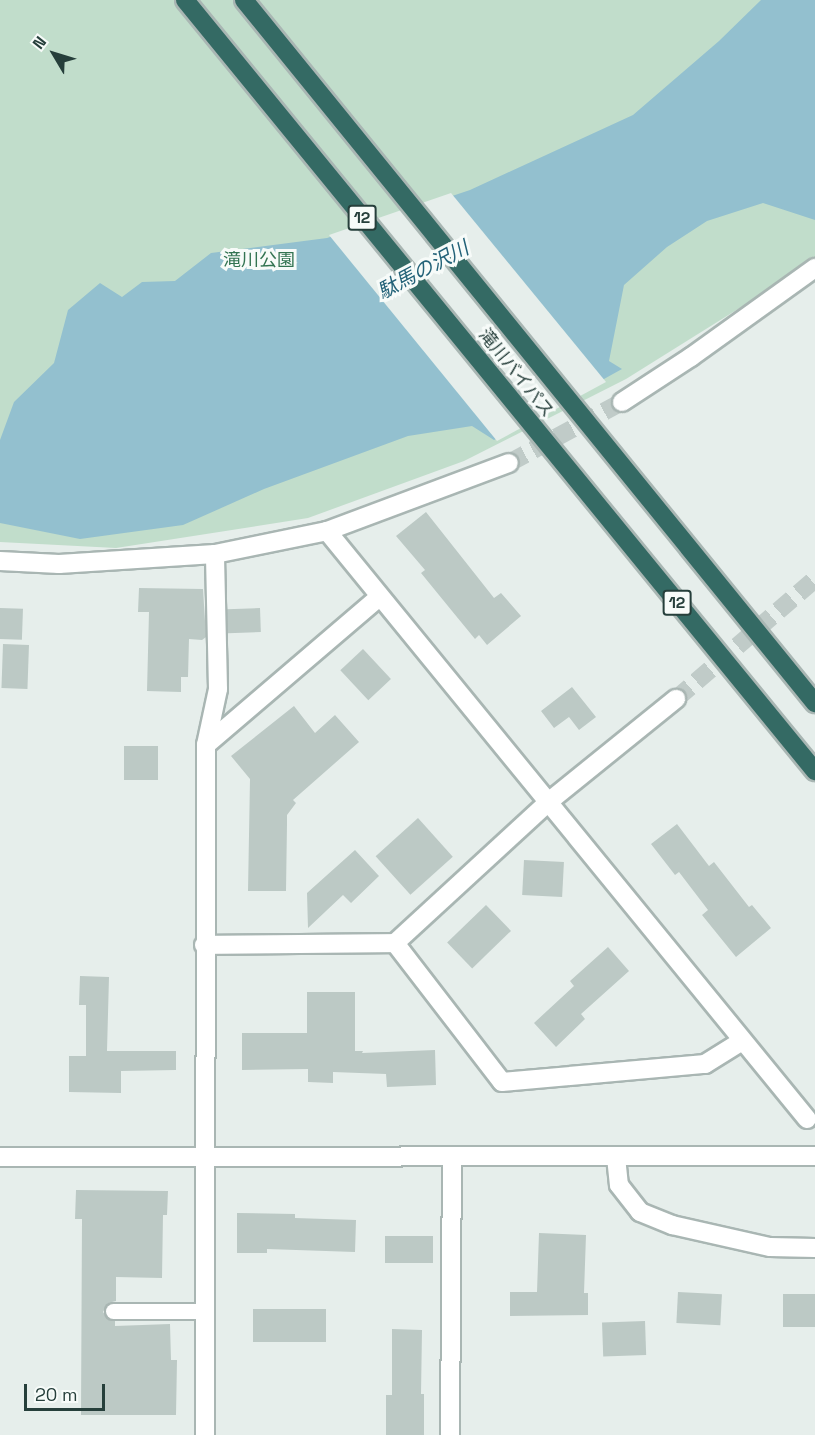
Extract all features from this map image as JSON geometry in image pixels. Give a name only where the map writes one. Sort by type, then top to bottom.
[{"type":"highway","name":"滝川バイパス","points":[[185,0],[815,771]]},
{"type":"highway","name":"滝川バイパス","points":[[243,0],[815,703]]},
{"type":"street","points":[[622,402],[691,357],[815,268]]},
{"type":"street","points":[[0,561],[59,564],[215,554],[327,531],[509,463]]},
{"type":"street","points":[[327,531],[741,1041],[807,1119]]},
{"type":"street","points":[[205,1435],[203,1157],[206,745],[218,689],[215,554]]},
{"type":"street","points":[[206,745],[380,597]]},
{"type":"street","points":[[204,945],[395,943],[548,803],[676,699]]},
{"type":"street","points":[[395,943],[502,1083],[705,1064],[741,1041]]},
{"type":"street","points":[[0,1157],[815,1156]]},
{"type":"street","points":[[450,1435],[452,1157]]},
{"type":"street","points":[[616,1157],[619,1185],[640,1212],[672,1225],[770,1247],[815,1248]]},
{"type":"lane","points":[[112,1311],[204,1311]]},
{"type":"green space","name":"滝川公園","points":[[0,0],[815,0],[815,261],[626,379],[464,461],[308,518],[116,548],[0,542]]},
{"type":"water","name":"駄馬の沢川","points":[[761,0],[815,0],[815,220],[763,203],[707,221],[667,247],[624,285],[609,361],[622,369],[494,440],[472,426],[408,436],[264,489],[183,525],[80,539],[0,523],[0,440],[14,402],[54,363],[68,310],[100,283],[122,297],[142,282],[175,281],[211,253],[327,238],[470,190],[633,115],[719,41]]},
{"type":"pier","points":[[451,193],[606,382],[497,441],[329,235]]},
{"type":"building","points":[[426,512],[494,598],[501,593],[521,616],[487,645],[479,635],[475,639],[421,573],[425,570],[396,536]]},
{"type":"building","points":[[139,588],[203,589],[206,637],[202,640],[189,639],[188,677],[181,677],[181,692],[147,691],[149,612],[138,612]]},
{"type":"building","points":[[0,608],[23,609],[22,640],[0,639]]},
{"type":"building","points":[[260,608],[261,632],[228,633],[227,609]]},
{"type":"building","points":[[3,644],[29,645],[27,689],[1,688]]},
{"type":"building","points":[[363,649],[391,679],[368,700],[340,670]]},
{"type":"building","points":[[572,687],[596,717],[579,730],[569,717],[554,728],[541,711]]},
{"type":"building","points":[[294,706],[315,733],[335,715],[359,742],[293,800],[296,803],[287,815],[286,891],[248,891],[250,779],[231,756]]},
{"type":"building","points":[[124,746],[158,746],[158,780],[124,780]]},
{"type":"building","points":[[418,818],[453,857],[410,895],[376,856]]},
{"type":"building","points":[[677,824],[709,866],[714,862],[749,907],[752,905],[771,928],[736,957],[702,915],[708,910],[679,872],[675,875],[651,844]]},
{"type":"building","points":[[355,850],[379,876],[351,903],[343,895],[308,928],[307,893]]},
{"type":"building","points":[[524,860],[564,862],[562,897],[522,895]]},
{"type":"building","points":[[486,905],[511,931],[472,968],[447,943]]},
{"type":"building","points":[[608,947],[629,971],[581,1014],[585,1019],[556,1047],[534,1023],[574,986],[570,981]]},
{"type":"building","points":[[80,976],[109,977],[107,1051],[176,1051],[176,1070],[121,1071],[121,1093],[69,1092],[69,1056],[86,1056],[86,1005],[79,1005]]},
{"type":"building","points":[[307,992],[355,992],[355,1051],[363,1051],[362,1053],[435,1050],[436,1085],[387,1087],[386,1074],[333,1072],[333,1083],[308,1082],[308,1069],[242,1070],[242,1033],[307,1033]]},
{"type":"building","points":[[76,1190],[168,1191],[167,1215],[163,1215],[162,1278],[116,1277],[116,1301],[108,1303],[103,1312],[108,1319],[115,1321],[115,1326],[170,1324],[171,1360],[177,1360],[176,1415],[81,1415],[82,1219],[75,1219]]},
{"type":"building","points":[[237,1213],[295,1214],[295,1218],[356,1220],[355,1252],[267,1249],[267,1253],[237,1253]]},
{"type":"building","points":[[539,1233],[586,1235],[584,1293],[588,1293],[588,1315],[510,1316],[510,1292],[537,1292]]},
{"type":"building","points":[[385,1236],[433,1236],[433,1263],[385,1263]]},
{"type":"building","points":[[678,1292],[722,1294],[720,1325],[676,1323]]},
{"type":"building","points":[[783,1294],[815,1294],[815,1327],[783,1327]]},
{"type":"building","points":[[253,1309],[326,1309],[326,1342],[253,1342]]},
{"type":"building","points":[[645,1321],[646,1355],[603,1356],[602,1323]]},
{"type":"building","points":[[392,1329],[422,1330],[421,1394],[424,1394],[424,1435],[386,1435],[386,1395],[392,1395]]},
{"type":"tunnel","points":[[509,463],[622,402]]},
{"type":"tunnel","points":[[676,699],[815,579]]}]
